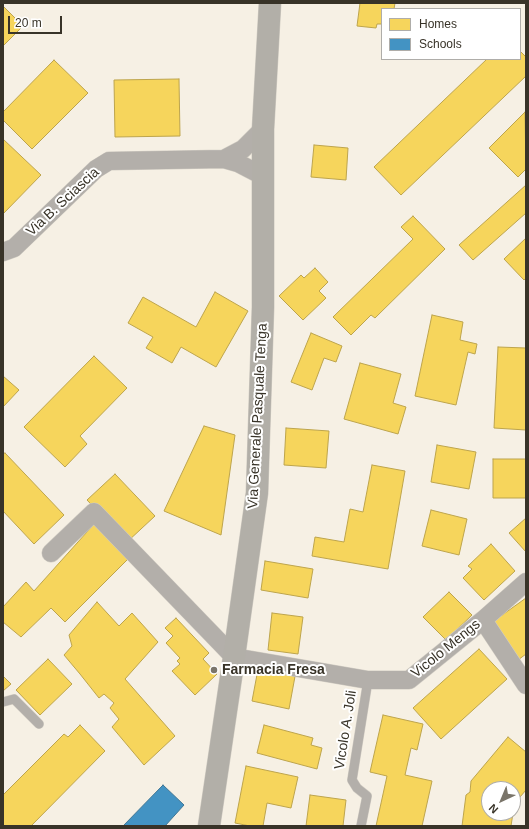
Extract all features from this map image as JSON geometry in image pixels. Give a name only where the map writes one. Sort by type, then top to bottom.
[{"type":"street","name":"Via Generale Pasquale Tenga","points":[[209,826],[257,493],[263,307],[263,129],[270,3]]},
{"type":"street","points":[[224,159],[243,149],[263,129]]},
{"type":"street","points":[[224,159],[238,163],[263,176]]},
{"type":"street","name":"Via B. Sciascia","points":[[3,252],[14,248],[96,169],[109,162],[224,159]]},
{"type":"street","points":[[51,553],[94,512],[234,657]]},
{"type":"street","name":"Vicolo Mengs","points":[[234,657],[368,680],[409,680],[483,620],[526,582]]},
{"type":"street","points":[[483,620],[526,685]]},
{"type":"lane","name":"Vicolo A. Joli","points":[[361,826],[367,796],[357,788],[352,780],[368,680]]},
{"type":"lane","points":[[3,702],[14,699],[39,724]]},
{"type":"building: Homes","points":[[360,3],[395,3],[394,8],[381,8],[381,24],[377,24],[376,28],[357,26]]},
{"type":"building: Homes","points":[[3,6],[23,26],[3,46]]},
{"type":"building: Homes","points":[[521,52],[526,57],[526,76],[401,195],[374,167],[486,60],[521,60]]},
{"type":"building: Homes","points":[[54,60],[88,93],[32,149],[3,120],[3,112]]},
{"type":"building: Homes","points":[[179,79],[180,136],[115,137],[114,80]]},
{"type":"building: Homes","points":[[525,112],[526,169],[518,177],[489,148]]},
{"type":"building: Homes","points":[[3,139],[41,175],[3,214]]},
{"type":"building: Homes","points":[[314,145],[348,148],[346,180],[311,177]]},
{"type":"building: Homes","points":[[526,185],[526,213],[473,260],[459,245]]},
{"type":"building: Homes","points":[[413,216],[445,249],[375,318],[371,315],[351,335],[333,317],[413,239],[401,227]]},
{"type":"building: Homes","points":[[526,238],[526,278],[524,280],[504,259]]},
{"type":"building: Homes","points":[[315,268],[328,282],[319,291],[326,298],[303,320],[279,296],[301,275],[304,278]]},
{"type":"building: Homes","points":[[215,292],[248,311],[216,367],[181,347],[172,363],[146,348],[153,337],[128,323],[143,297],[196,327]]},
{"type":"building: Homes","points":[[432,315],[463,322],[460,340],[477,344],[475,354],[468,352],[456,405],[415,396]]},
{"type":"building: Homes","points":[[311,333],[342,346],[336,362],[324,358],[312,390],[291,382]]},
{"type":"building: Homes","points":[[498,347],[526,348],[526,430],[494,428]]},
{"type":"building: Homes","points":[[94,356],[127,388],[80,436],[87,444],[65,467],[24,427]]},
{"type":"building: Homes","points":[[360,363],[401,374],[393,403],[406,407],[398,434],[344,419]]},
{"type":"building: Homes","points":[[3,376],[19,390],[3,407]]},
{"type":"building: Homes","points":[[204,426],[235,435],[221,535],[164,511]]},
{"type":"building: Homes","points":[[286,428],[329,431],[326,468],[284,465]]},
{"type":"building: Homes","points":[[437,445],[476,452],[469,489],[431,482]]},
{"type":"building: Homes","points":[[5,453],[64,515],[34,544],[3,511],[3,454]]},
{"type":"building: Homes","points":[[493,459],[526,459],[526,498],[493,498]]},
{"type":"building: Homes","points":[[372,465],[405,471],[388,569],[312,556],[315,537],[344,542],[350,509],[363,512]]},
{"type":"building: Homes","points":[[115,474],[155,516],[127,542],[87,500]]},
{"type":"building: Homes","points":[[431,510],[467,519],[459,555],[422,546]]},
{"type":"building: Homes","points":[[526,518],[526,552],[509,533]]},
{"type":"building: Homes","points":[[95,523],[131,556],[65,622],[51,608],[21,637],[3,622],[3,607],[26,582],[34,591]]},
{"type":"building: Homes","points":[[491,544],[515,571],[484,600],[463,578],[472,569],[468,566]]},
{"type":"building: Homes","points":[[265,561],[313,569],[308,598],[261,590]]},
{"type":"building: Homes","points":[[449,592],[472,615],[446,640],[423,617]]},
{"type":"building: Homes","points":[[526,598],[526,654],[518,660],[491,623]]},
{"type":"building: Homes","points":[[97,602],[119,626],[132,613],[158,642],[125,679],[175,736],[144,765],[112,727],[119,719],[110,708],[114,703],[104,694],[99,698],[64,655],[72,646],[69,635]]},
{"type":"building: Homes","points":[[272,613],[303,617],[298,654],[268,650]]},
{"type":"building: Homes","points":[[176,618],[209,653],[203,659],[217,674],[195,695],[172,671],[180,664],[177,661],[180,658],[166,643],[173,636],[165,628]]},
{"type":"building: Homes","points":[[479,649],[507,679],[441,739],[413,708]]},
{"type":"building: Homes","points":[[48,659],[72,684],[40,715],[16,690]]},
{"type":"building: Homes","points":[[259,664],[296,671],[289,709],[252,701]]},
{"type":"building: Homes","points":[[3,676],[11,684],[3,691]]},
{"type":"building: Homes","points":[[383,715],[423,724],[417,750],[411,748],[405,775],[432,781],[422,826],[376,826],[387,776],[370,772]]},
{"type":"building: Homes","points":[[80,725],[105,751],[31,826],[3,826],[3,795],[64,734],[68,737]]},
{"type":"building: Homes","points":[[264,725],[313,738],[311,745],[322,748],[317,769],[257,753]]},
{"type":"building: Homes","points":[[508,737],[526,752],[526,790],[521,796],[521,781],[481,781],[481,821],[512,821],[511,826],[462,826],[466,795],[470,792],[471,781]]},
{"type":"building: Homes","points":[[246,766],[298,777],[291,808],[267,803],[263,826],[250,826],[235,823]]},
{"type":"building: Homes","points":[[310,795],[346,800],[343,826],[306,826]]},
{"type":"building: Schools","points":[[163,785],[184,805],[165,826],[123,826]]},
{"type":"place","name":"Farmacia Fresa","points":[[214,670]]}]
